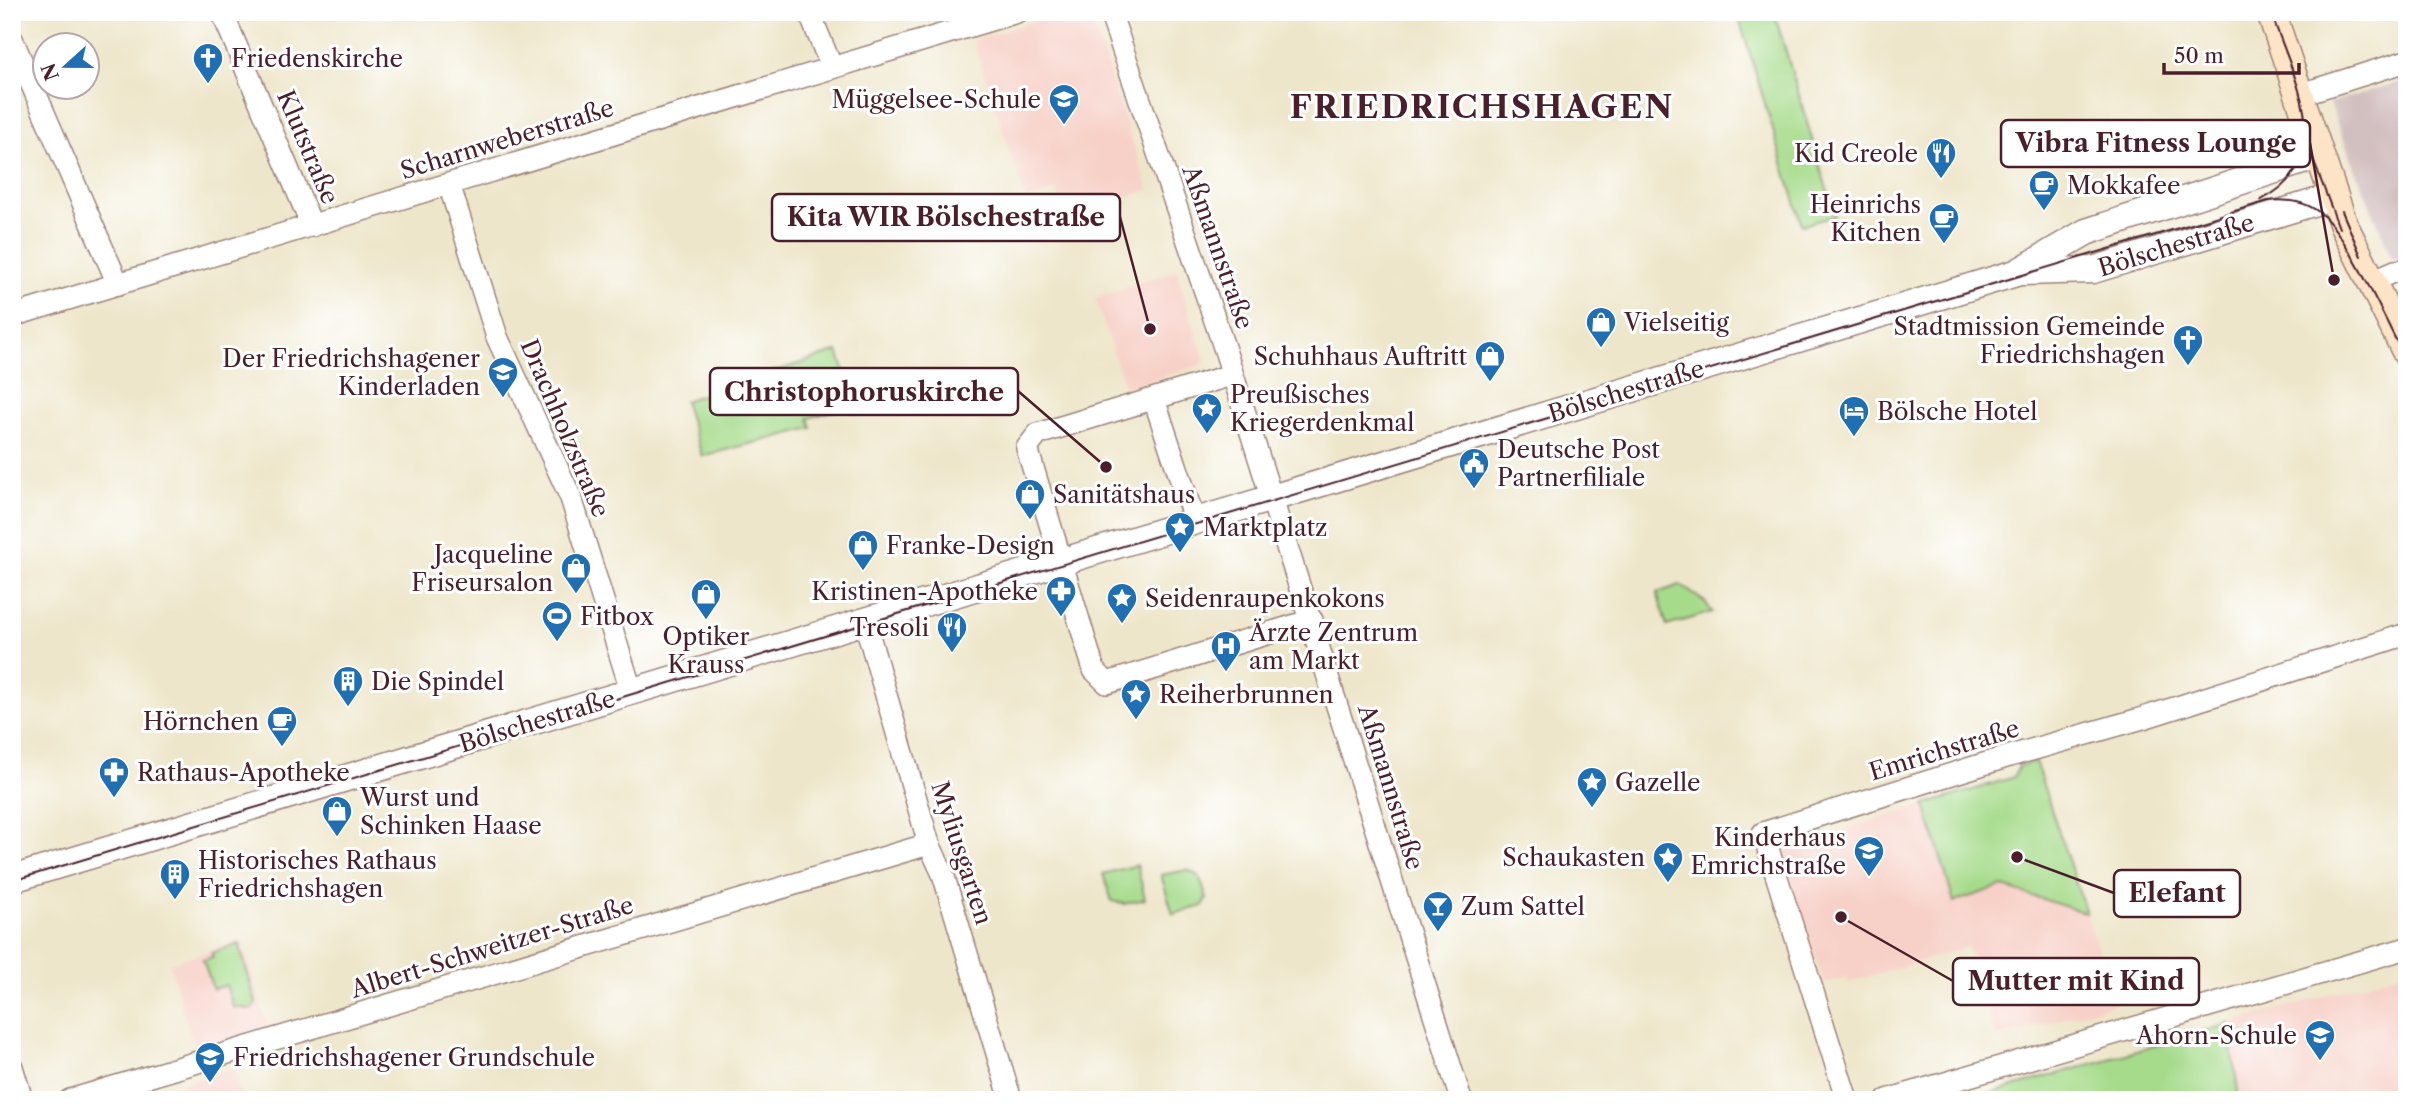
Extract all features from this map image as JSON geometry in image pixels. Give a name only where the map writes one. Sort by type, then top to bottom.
[{"type":"main road","points":[[2271,12],[2332,197],[2370,282],[2407,353]]},
{"type":"street","name":"Klutstraße","points":[[222,12],[312,226]]},
{"type":"street","points":[[808,12],[832,68]]},
{"type":"street","name":"Scharnweberstraße","points":[[12,316],[1017,12]]},
{"type":"street","name":"Aßmannstraße","points":[[1110,12],[1312,621],[1461,1100]]},
{"type":"street","points":[[12,39],[118,285]]},
{"type":"street","points":[[2298,95],[2407,61]]},
{"type":"street","name":"Bölschestraße","points":[[12,879],[2017,273],[2086,232],[2318,156]]},
{"type":"street","name":"Drachholzstraße","points":[[449,184],[486,306],[571,498],[632,693]]},
{"type":"street","name":"Bölschestraße","points":[[2017,273],[2093,270],[2332,197]]},
{"type":"street","points":[[2370,282],[2395,271],[2407,270]]},
{"type":"street","points":[[1231,375],[1038,434],[1027,448],[1094,670],[1107,683],[1312,621]]},
{"type":"street","points":[[1154,398],[1195,522]]},
{"type":"street","name":"Myliusgarten","points":[[865,622],[929,844],[943,874],[1011,1100]]},
{"type":"street","name":"Emrichstraße","points":[[1847,1100],[1763,832],[2143,718],[2407,634]]},
{"type":"street","name":"Albert-Schweitzer-Straße","points":[[71,1100],[929,844]]},
{"type":"street","points":[[1887,1100],[2407,948]]},
{"type":"street","points":[[12,1067],[22,1100]]},
{"type":"shaded area","name":"Müggelsee-Schule","points":[[1064,12],[1092,23],[1149,190],[1066,218],[1056,190],[1026,200],[973,40]]},
{"type":"shaded area","points":[[2407,80],[2407,258],[2392,259],[2329,103]]},
{"type":"shaded area","points":[[1176,271],[1205,360],[1201,365],[1125,388],[1095,298]]},
{"type":"shaded area","points":[[1925,805],[1954,901],[2001,886],[2086,913],[2104,966],[2110,965],[2122,1002],[1996,1037],[1968,947],[1848,983],[1847,977],[1824,984],[1783,853],[1790,846]]},
{"type":"shaded area","points":[[242,940],[267,1026],[195,1048],[169,963]]},
{"type":"shaded area","name":"Ahorn-Schule","points":[[2407,971],[2407,1100],[2239,1100],[2229,1024]]},
{"type":"shaded area","name":"Friedrichshagener Grundschule","points":[[233,1068],[243,1100],[130,1100]]},
{"type":"green space","points":[[1737,12],[1774,12],[1835,216],[1802,225]]},
{"type":"green space","points":[[838,351],[855,404],[809,418],[812,428],[702,456],[684,401]]},
{"type":"green space","points":[[1680,585],[1705,602],[1712,612],[1667,626],[1657,593]]},
{"type":"green space","points":[[2035,761],[2086,913],[2001,886],[1954,902],[1925,805],[2014,777],[2019,766]]},
{"type":"green space","points":[[1137,865],[1145,899],[1124,904],[1112,901],[1103,874]]},
{"type":"green space","points":[[1187,870],[1199,876],[1207,898],[1203,906],[1173,914],[1161,875]]},
{"type":"green space","points":[[239,944],[256,1003],[252,1009],[233,1007],[226,985],[213,989],[203,960],[213,957],[211,953]]},
{"type":"green space","points":[[2229,1024],[2239,1100],[1968,1100]]},
{"type":"tram line","points":[[2261,200],[2286,183],[2300,162],[2306,140],[2305,115],[2299,89],[2271,12]]},
{"type":"tram line","points":[[2308,146],[2339,228]]},
{"type":"tram line","points":[[12,881],[2268,201],[2302,203],[2320,213],[2331,224],[2355,260],[2407,362]]},
{"type":"tram line","points":[[2342,211],[2361,256]]},
{"type":"place","name":"Friedenskirche","points":[[208,85]]},
{"type":"place","name":"Müggelsee-Schule","points":[[1064,126]]},
{"type":"place","name":"Kid Creole","points":[[1941,180]]},
{"type":"place","name":"Mokkafee","points":[[2044,212]]},
{"type":"place","name":"Heinrichs Kitchen","points":[[1944,245]]},
{"type":"place","name":"Vibra Fitness Lounge","points":[[2334,280]]},
{"type":"place","name":"Kita WIR Bölschestraße","points":[[1150,329]]},
{"type":"place","name":"Vielseitig","points":[[1601,349]]},
{"type":"place","name":"Stadtmission Gemeinde Friedrichshagen","points":[[2188,367]]},
{"type":"place","name":"Schuhhaus Auftritt","points":[[1490,383]]},
{"type":"place","name":"Der Friedrichshagener Kinderladen","points":[[503,399]]},
{"type":"place","name":"Preußisches Kriegerdenkmal","points":[[1207,435]]},
{"type":"place","name":"Bölsche Hotel","points":[[1854,438]]},
{"type":"place","name":"Christophoruskirche","points":[[1106,467]]},
{"type":"place","name":"Deutsche Post Partnerfiliale","points":[[1474,490]]},
{"type":"place","name":"Sanitätshaus","points":[[1030,521]]},
{"type":"place","name":"Marktplatz","points":[[1180,554]]},
{"type":"place","name":"Franke-Design","points":[[863,572]]},
{"type":"place","name":"Jacqueline Friseursalon","points":[[576,595]]},
{"type":"place","name":"Kristinen-Apotheke","points":[[1061,618]]},
{"type":"place","name":"Optiker Krauss","points":[[706,621]]},
{"type":"place","name":"Seidenraupenkokons","points":[[1122,625]]},
{"type":"place","name":"Fitbox","points":[[557,643]]},
{"type":"place","name":"Tresoli","points":[[952,654]]},
{"type":"place","name":"Ärzte Zentrum am Markt","points":[[1226,673]]},
{"type":"place","name":"Die Spindel","points":[[348,708]]},
{"type":"place","name":"Reiherbrunnen","points":[[1136,721]]},
{"type":"place","name":"Hörnchen","points":[[282,748]]},
{"type":"place","name":"Rathaus-Apotheke","points":[[114,799]]},
{"type":"place","name":"Gazelle","points":[[1592,809]]},
{"type":"place","name":"Wurst und Schinken Haase","points":[[337,838]]},
{"type":"place","name":"Elefant","points":[[2017,857]]},
{"type":"place","name":"Kinderhaus Emrichstraße","points":[[1869,878]]},
{"type":"place","name":"Schaukasten","points":[[1668,884]]},
{"type":"place","name":"Historisches Rathaus Friedrichshagen","points":[[175,901]]},
{"type":"place","name":"Mutter mit Kind","points":[[1841,917]]},
{"type":"place","name":"Zum Sattel","points":[[1438,933]]},
{"type":"place","name":"Ahorn-Schule","points":[[2320,1062]]},
{"type":"place","name":"Friedrichshagener Grundschule","points":[[210,1084]]},
{"type":"district","name":"FRIEDRICHSHAGEN","points":[[1482,106]]}]
